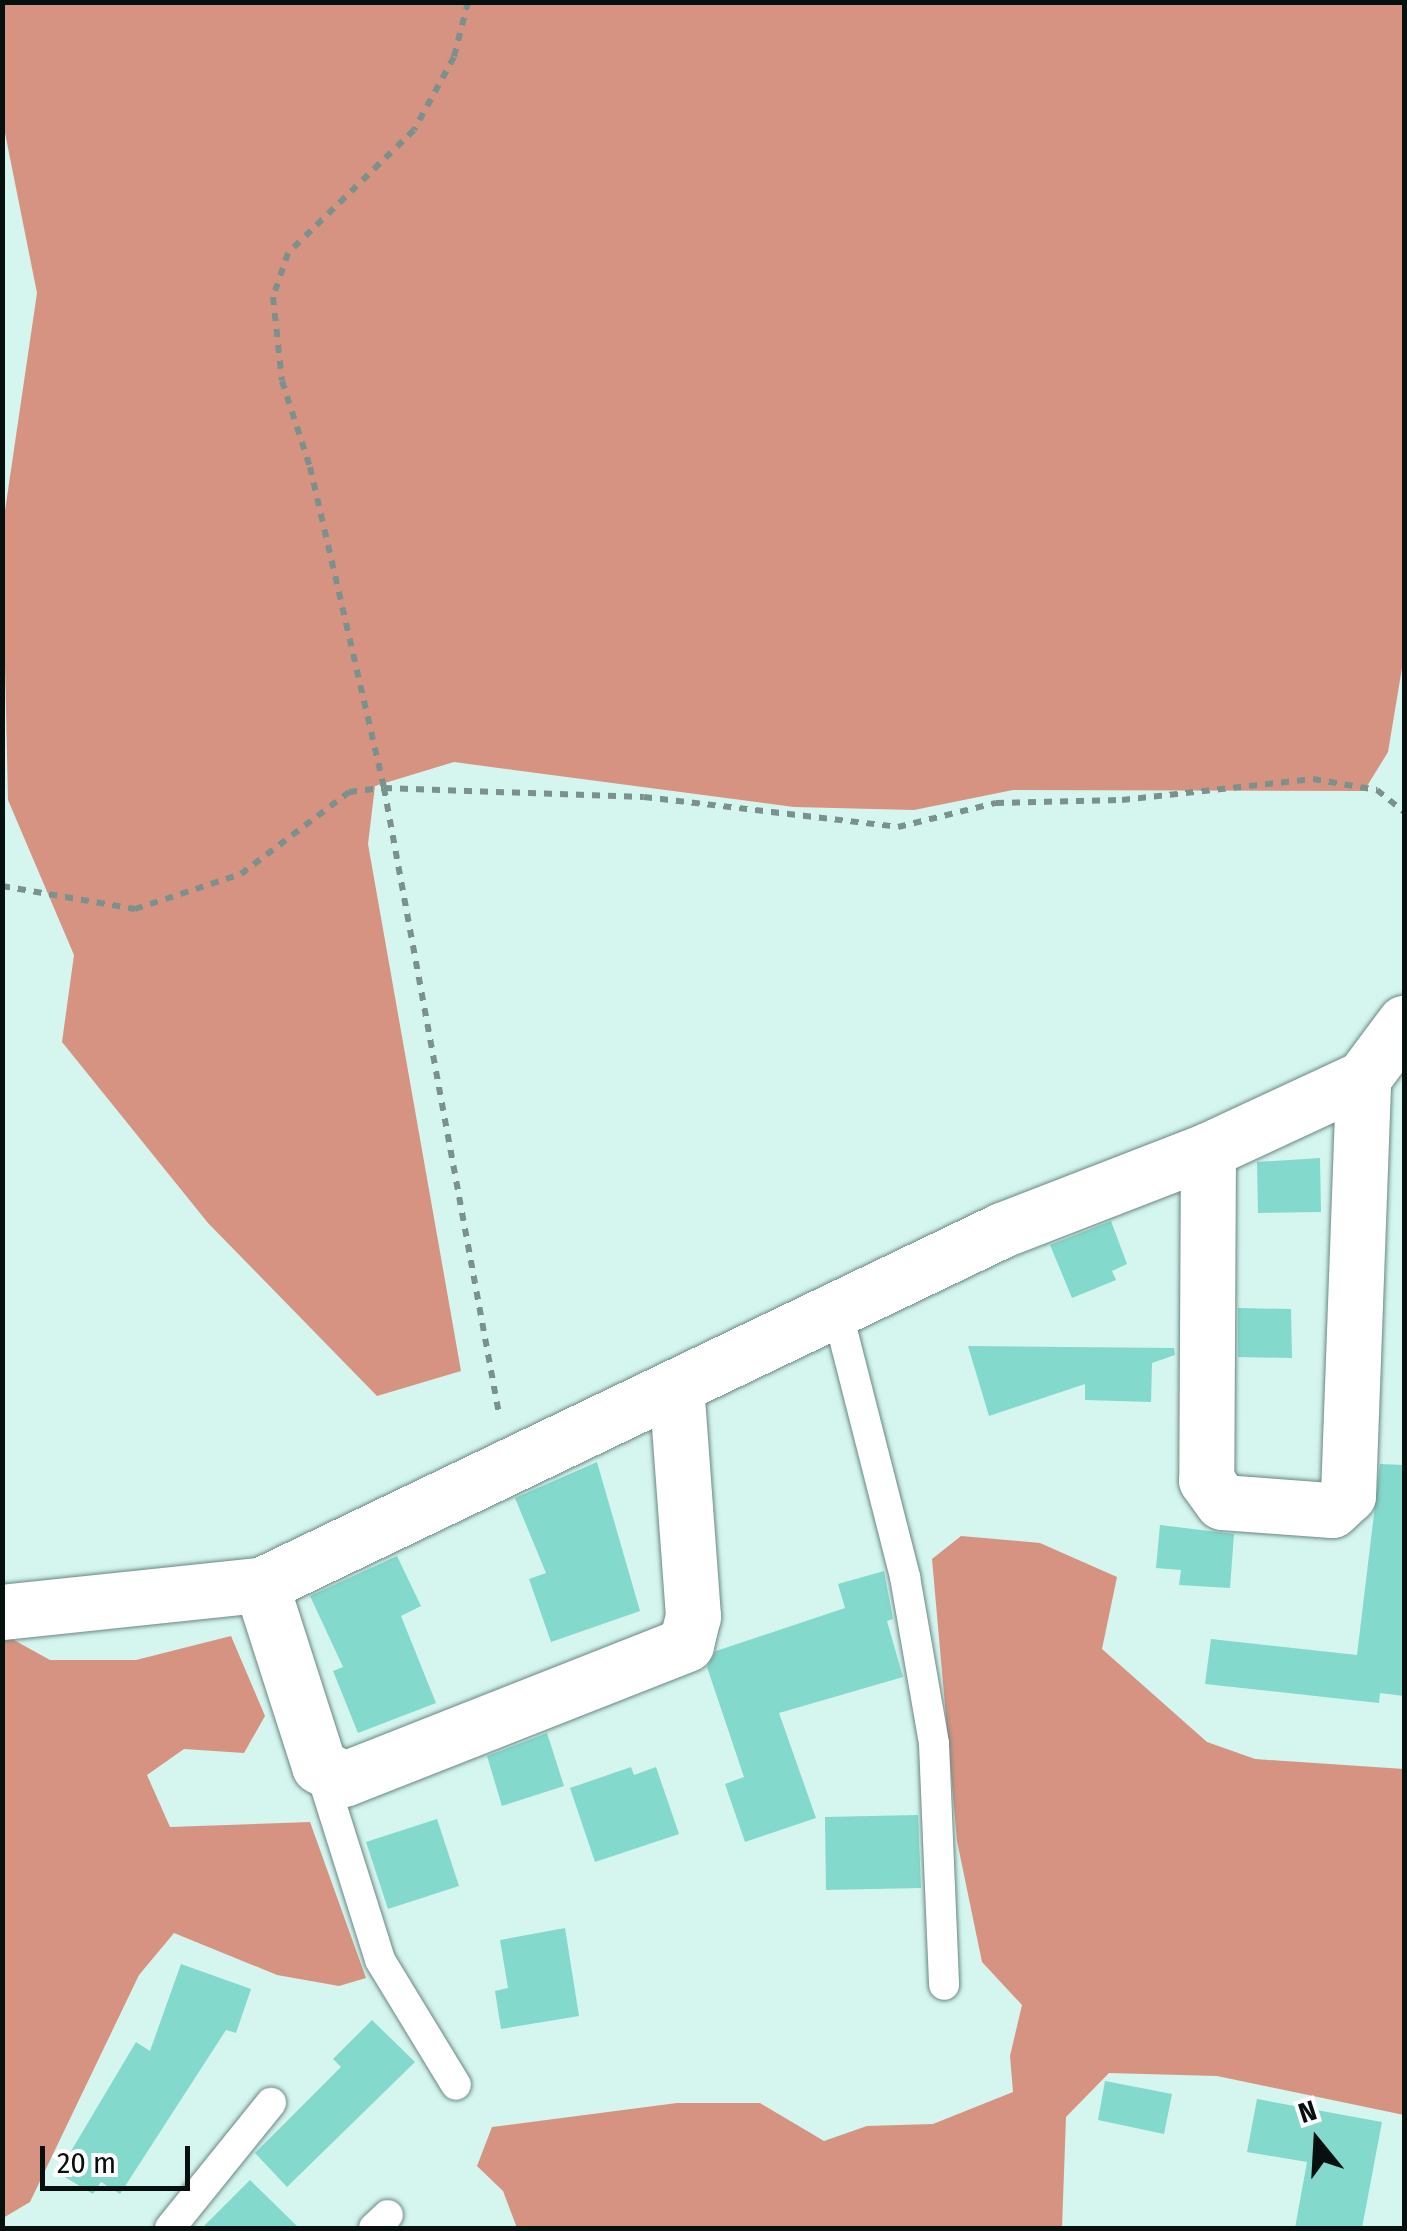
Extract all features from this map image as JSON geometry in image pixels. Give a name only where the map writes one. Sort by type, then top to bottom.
[{"type":"street","points":[[2,1612],[261,1585],[1002,1230],[1208,1150],[1363,1078],[1404,1023]]},
{"type":"street","points":[[1208,1150],[1206,1480],[1222,1502],[1332,1510],[1348,1495],[1363,1078]]},
{"type":"street","points":[[261,1585],[319,1766],[344,1779],[686,1644],[693,1616],[676,1387]]},
{"type":"lane","points":[[837,1310],[905,1578],[934,1744],[944,1986]]},
{"type":"lane","points":[[319,1766],[380,1960],[456,2085]]},
{"type":"lane","points":[[170,2228],[271,2103]]},
{"type":"path","points":[[468,2],[454,57],[414,130],[288,253],[273,297],[282,381],[310,467],[384,788],[508,1464]]},
{"type":"path","points":[[2,886],[136,909],[241,874],[349,792],[384,788],[644,797],[898,826],[996,803],[1122,800],[1312,779],[1377,790],[1404,812]]},
{"type":"shaded area","points":[[2,3],[1404,3],[1404,656],[1388,752],[1364,791],[1013,790],[914,810],[794,807],[454,762],[375,786],[368,844],[461,1371],[377,1396],[208,1223],[62,1042],[74,955],[8,800],[2,531],[37,293],[3,123]]},
{"type":"shaded area","points":[[961,1536],[1040,1543],[1117,1577],[1102,1649],[1207,1742],[1255,1759],[1404,1769],[1404,2115],[1217,2076],[1109,2073],[1066,2117],[1062,2228],[517,2228],[503,2191],[477,2166],[492,2127],[677,2103],[760,2103],[824,2141],[867,2126],[933,2124],[1013,2092],[1010,2056],[1022,2005],[982,1962],[957,1841],[932,1559]]},
{"type":"shaded area","points":[[3,1634],[50,1660],[136,1660],[231,1636],[265,1716],[244,1753],[184,1749],[147,1775],[170,1827],[310,1822],[366,1978],[339,1986],[277,1975],[174,1933],[139,1975],[30,2202],[3,2218]]},
{"type":"building","points":[[1320,1158],[1321,1212],[1258,1213],[1257,1162]]},
{"type":"building","points":[[1111,1221],[1127,1264],[1112,1271],[1116,1280],[1072,1298],[1050,1245]]},
{"type":"building","points":[[1238,1308],[1291,1309],[1292,1358],[1238,1357]]},
{"type":"building","points":[[968,1346],[1174,1348],[1175,1355],[1152,1363],[1151,1402],[1085,1400],[1085,1384],[989,1416]]},
{"type":"building","points":[[597,1462],[640,1611],[551,1642],[529,1579],[546,1573],[515,1498]]},
{"type":"building","points":[[1380,1464],[1404,1465],[1404,1696],[1380,1693],[1379,1703],[1205,1684],[1211,1639],[1357,1655]]},
{"type":"building","points":[[1160,1525],[1234,1534],[1230,1588],[1179,1585],[1181,1570],[1156,1568]]},
{"type":"building","points":[[397,1556],[421,1606],[401,1616],[436,1703],[358,1733],[333,1671],[343,1667],[310,1596]]},
{"type":"building","points":[[884,1571],[893,1619],[887,1621],[903,1677],[779,1713],[816,1818],[745,1842],[725,1784],[744,1777],[707,1667],[716,1651],[845,1608],[838,1584]]},
{"type":"building","points":[[547,1733],[564,1786],[502,1806],[487,1756]]},
{"type":"building","points":[[631,1767],[634,1775],[656,1767],[679,1834],[595,1862],[570,1788]]},
{"type":"building","points":[[918,1815],[921,1888],[826,1890],[825,1817]]},
{"type":"building","points":[[437,1819],[459,1886],[388,1909],[366,1842]]},
{"type":"building","points":[[565,1928],[579,2016],[501,2029],[495,1991],[508,1988],[500,1940]]},
{"type":"building","points":[[181,1964],[251,1989],[236,2033],[226,2030],[120,2194],[101,2182],[93,2194],[58,2173],[136,2042],[150,2051]]},
{"type":"building","points":[[372,2020],[415,2062],[287,2187],[255,2153],[341,2067],[333,2059]]},
{"type":"building","points":[[1105,2081],[1172,2094],[1164,2134],[1098,2120]]},
{"type":"building","points":[[1257,2099],[1382,2122],[1362,2228],[1295,2228],[1307,2162],[1247,2152]]},
{"type":"building","points":[[250,2180],[299,2228],[202,2228]]}]
